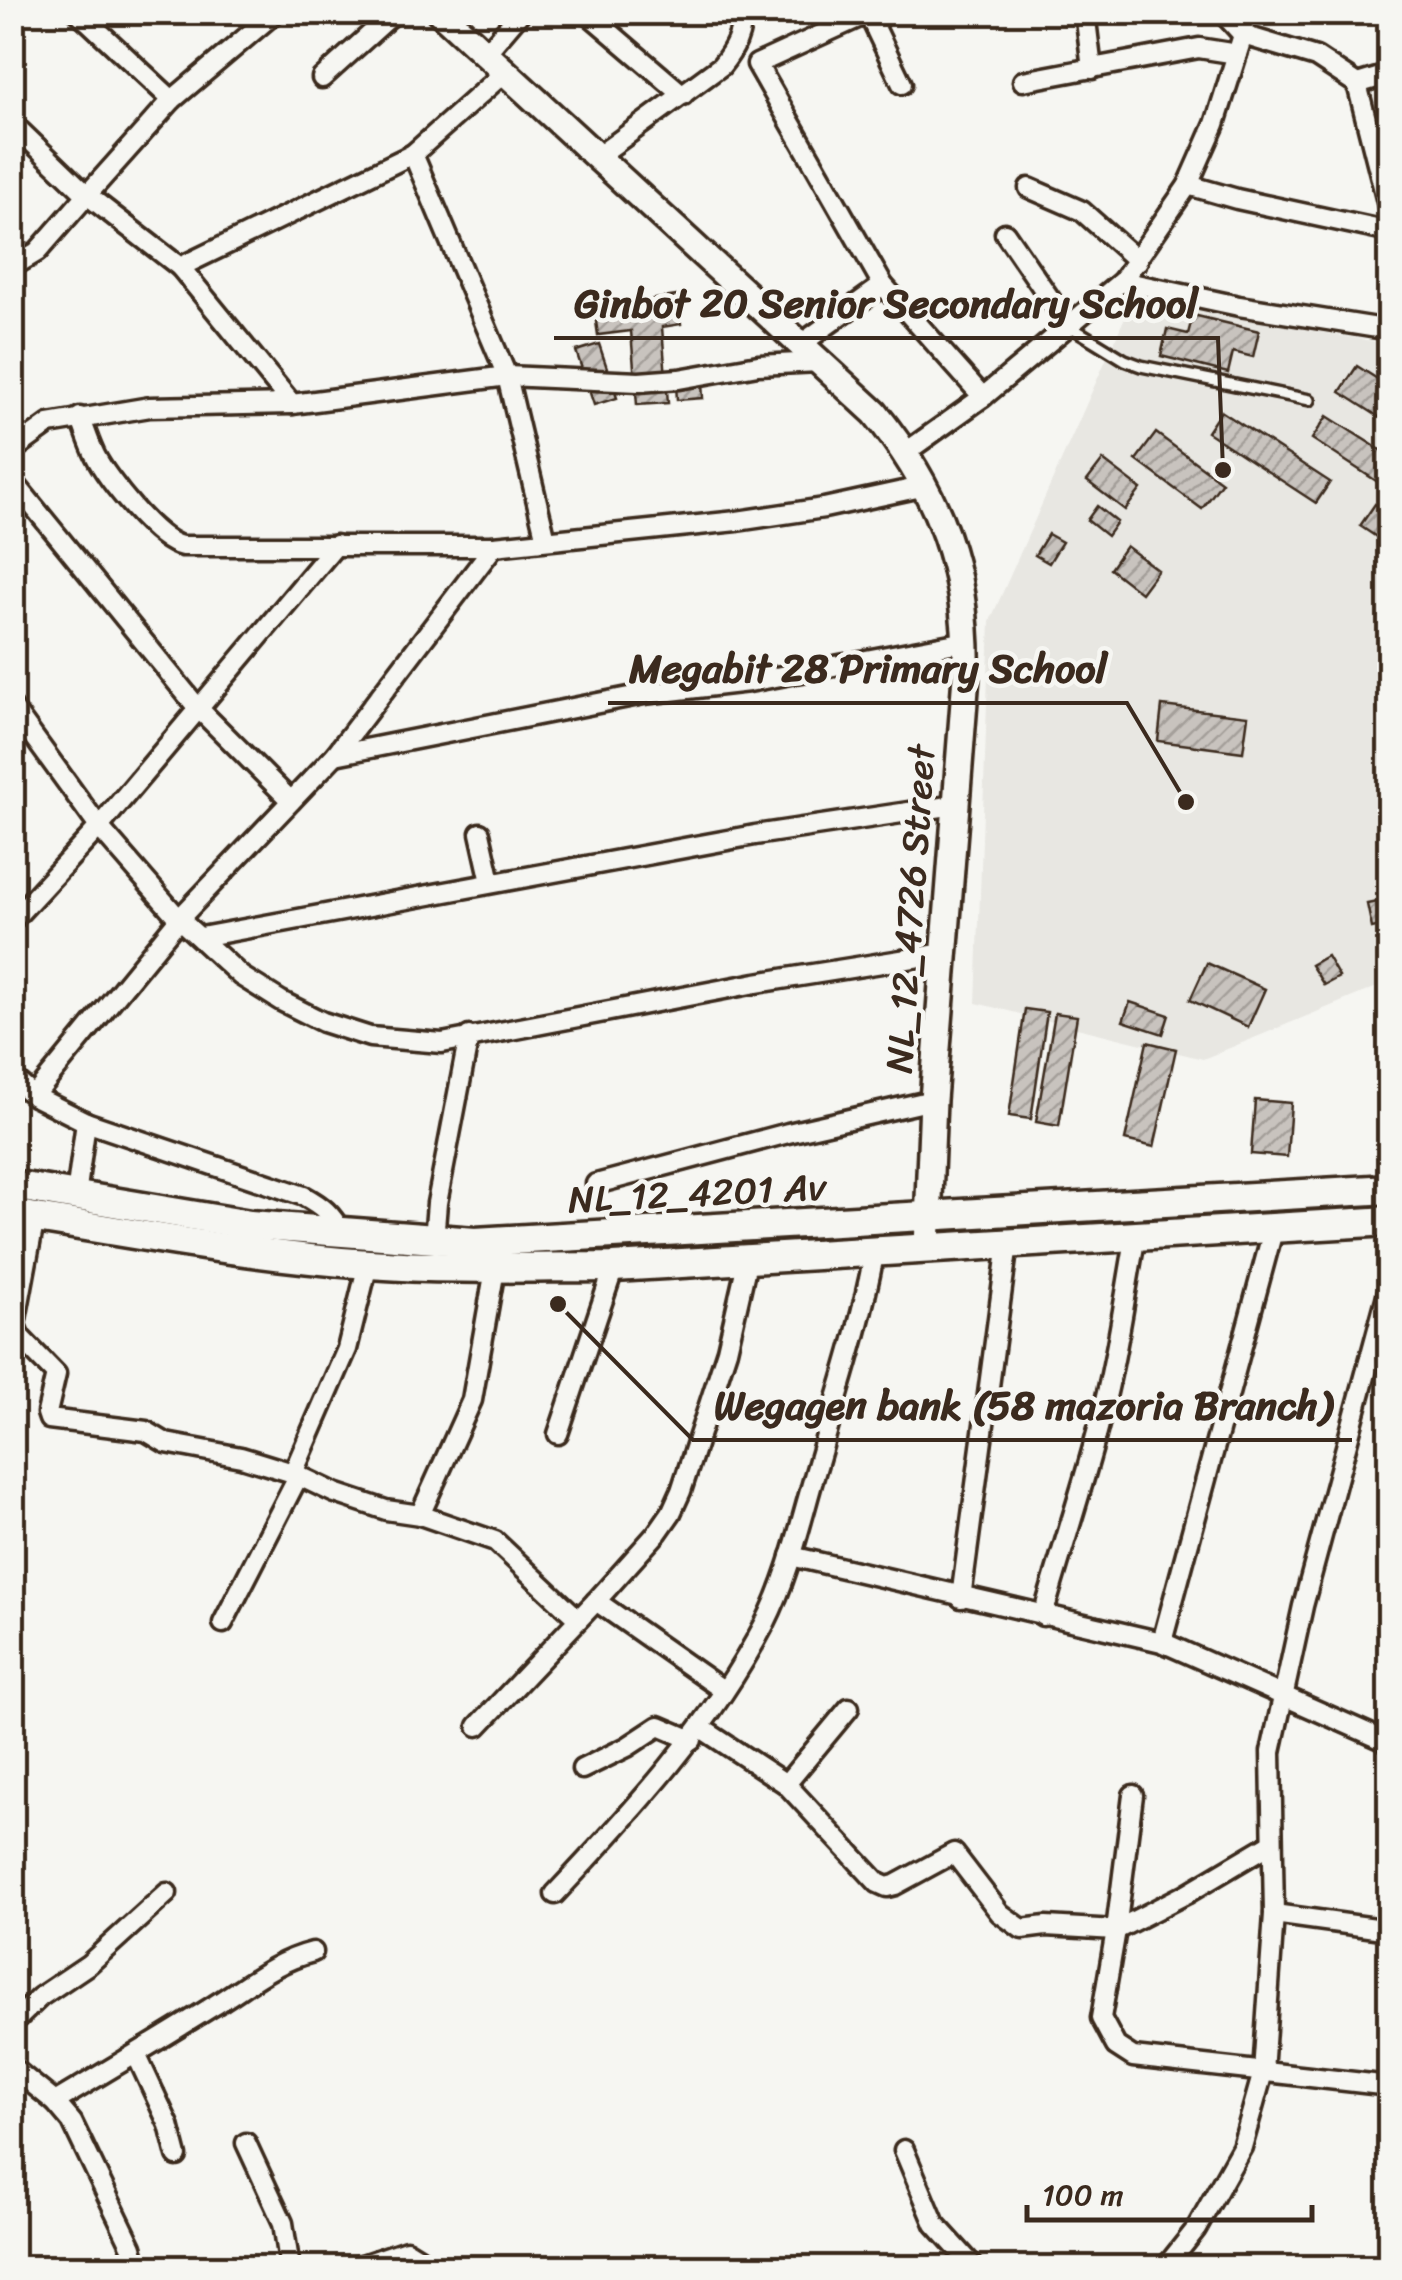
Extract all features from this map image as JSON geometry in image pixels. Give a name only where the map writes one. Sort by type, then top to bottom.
[{"type":"main road","name":"NL_12_4201 Av","points":[[12,1185],[250,1225],[475,1242],[1390,1190]]},
{"type":"main road","name":"NL_12_4201 Av","points":[[24,1216],[252,1252],[368,1264],[495,1269],[614,1267],[1390,1221]]},
{"type":"street","points":[[78,12],[172,100]]},
{"type":"street","points":[[322,78],[395,12]]},
{"type":"street","name":"NL_12_4726 Street","points":[[440,12],[875,413],[906,452],[926,486],[962,584],[967,641],[933,1100],[927,1248]]},
{"type":"street","points":[[486,53],[520,12]]},
{"type":"street","points":[[586,12],[683,95]]},
{"type":"street","points":[[597,158],[721,66],[733,51],[742,25],[741,12]]},
{"type":"street","points":[[1085,12],[1092,68]]},
{"type":"street","points":[[1222,12],[1240,44]]},
{"type":"street","points":[[906,452],[983,397],[1122,281],[1138,261],[1188,185],[1215,124],[1240,44],[1244,12]]},
{"type":"street","points":[[757,64],[870,14],[902,84]]},
{"type":"street","points":[[12,268],[37,252],[172,100],[263,17]]},
{"type":"street","points":[[1023,81],[1240,44],[1316,57],[1357,84],[1390,214]]},
{"type":"street","points":[[733,51],[757,64],[882,285],[983,397]]},
{"type":"street","points":[[180,267],[413,154],[506,71]]},
{"type":"street","points":[[1357,84],[1390,74]]},
{"type":"street","points":[[12,123],[88,195],[180,267],[292,404]]},
{"type":"street","points":[[413,154],[507,376],[546,540]]},
{"type":"street","points":[[1188,185],[1390,232]]},
{"type":"street","points":[[1029,188],[1082,211],[1138,261]]},
{"type":"street","points":[[1005,232],[1068,325]]},
{"type":"street","points":[[1122,281],[1238,306],[1390,330]]},
{"type":"street","points":[[12,451],[49,424],[150,406],[292,404],[507,376],[639,382],[715,375],[810,353],[882,285]]},
{"type":"street","points":[[80,417],[95,456],[111,480],[172,544],[494,546],[824,508],[926,486]]},
{"type":"street","points":[[12,480],[197,707],[291,801]]},
{"type":"street","points":[[12,921],[98,827],[336,545]]},
{"type":"street","points":[[34,1096],[179,919],[334,756],[494,546]]},
{"type":"street","points":[[334,756],[644,694],[750,682],[967,641]]},
{"type":"street","points":[[12,707],[98,827],[179,919],[241,976],[322,1022],[370,1037],[442,1043],[756,983],[945,952]]},
{"type":"street","points":[[201,937],[754,835],[955,805]]},
{"type":"street","points":[[480,833],[491,882]]},
{"type":"street","points":[[434,1240],[437,1203],[469,1036]]},
{"type":"street","points":[[12,1077],[34,1096],[86,1122],[304,1196],[323,1206],[341,1232]]},
{"type":"street","points":[[596,1184],[788,1133],[933,1100]]},
{"type":"street","points":[[76,1196],[86,1122]]},
{"type":"street","points":[[24,1216],[15,1325],[20,1337],[56,1374],[49,1419],[146,1431],[166,1443],[241,1457],[296,1474],[362,1502],[495,1541],[578,1619]]},
{"type":"street","points":[[1162,1642],[1274,1226]]},
{"type":"street","points":[[1043,1616],[1070,1534],[1104,1406],[1136,1235]]},
{"type":"street","points":[[961,1598],[1008,1243]]},
{"type":"street","points":[[555,1894],[666,1774],[696,1734],[766,1622],[791,1556],[867,1295],[874,1250]]},
{"type":"street","points":[[478,1726],[657,1533],[682,1491],[727,1350],[748,1258]]},
{"type":"street","points":[[224,1624],[296,1474],[347,1349],[368,1264]]},
{"type":"street","points":[[558,1434],[614,1267]]},
{"type":"street","points":[[420,1516],[472,1400],[495,1269]]},
{"type":"street","points":[[1165,2268],[1196,2230],[1242,2147],[1264,2072],[1274,1914],[1271,1752],[1302,1606],[1390,1284]]},
{"type":"street","points":[[791,1556],[1162,1642],[1390,1743]]},
{"type":"street","points":[[596,1600],[723,1690]]},
{"type":"street","points":[[786,1784],[848,1708]]},
{"type":"street","points":[[582,1769],[660,1726],[696,1734],[786,1784],[878,1884],[895,1885],[954,1853],[1000,1913],[1022,1929],[1046,1926],[1116,1930],[1272,1844]]},
{"type":"street","points":[[1132,1795],[1101,2018],[1116,2046],[1133,2057],[1390,2086]]},
{"type":"street","points":[[12,2024],[40,1997],[89,1964],[167,1892]]},
{"type":"street","points":[[1274,1914],[1390,1930]]},
{"type":"street","points":[[55,2102],[269,1968],[313,1952]]},
{"type":"street","points":[[136,2054],[169,2125],[177,2156]]},
{"type":"street","points":[[12,2067],[55,2102],[72,2122],[132,2247],[138,2268]]},
{"type":"street","points":[[246,2143],[284,2223],[290,2268]]},
{"type":"street","points":[[904,2150],[935,2224],[975,2268]]},
{"type":"street","points":[[353,2268],[406,2250],[419,2258],[423,2268]]},
{"type":"lane","points":[[1068,325],[1141,366],[1310,400]]},
{"type":"shaded area","points":[[1133,299],[1389,344],[1389,982],[1203,1059],[976,1003],[990,621]]},
{"type":"building","points":[[677,296],[681,324],[662,327],[668,403],[637,405],[631,331],[598,335],[594,308]]},
{"type":"building","points":[[1193,315],[1259,331],[1253,357],[1233,352],[1228,373],[1161,356],[1167,329],[1188,334]]},
{"type":"building","points":[[599,344],[617,398],[594,405],[576,351]]},
{"type":"building","points":[[1357,366],[1390,387],[1390,424],[1340,392]]},
{"type":"building","points":[[701,368],[703,398],[677,400],[675,370]]},
{"type":"building","points":[[1221,411],[1330,482],[1316,503],[1207,432]]},
{"type":"building","points":[[1327,416],[1390,456],[1390,471],[1381,484],[1312,439]]},
{"type":"building","points":[[1156,433],[1222,482],[1202,509],[1136,460]]},
{"type":"building","points":[[1103,460],[1141,489],[1125,510],[1087,481]]},
{"type":"building","points":[[1375,504],[1390,514],[1390,546],[1360,526]]},
{"type":"building","points":[[1097,506],[1117,522],[1107,536],[1087,520]]},
{"type":"building","points":[[1048,534],[1062,542],[1049,563],[1035,555]]},
{"type":"building","points":[[1126,546],[1158,570],[1141,593],[1110,569]]},
{"type":"building","points":[[1162,706],[1248,716],[1243,752],[1158,741]]},
{"type":"building","points":[[1387,900],[1390,924],[1372,928],[1367,904]]},
{"type":"building","points":[[1327,956],[1339,977],[1324,985],[1311,965]]},
{"type":"building","points":[[1207,963],[1265,989],[1248,1027],[1190,1000]]},
{"type":"building","points":[[1130,1002],[1169,1015],[1163,1034],[1123,1021]]},
{"type":"building","points":[[1025,1009],[1047,1012],[1031,1119],[1009,1116]]},
{"type":"building","points":[[1055,1013],[1077,1016],[1059,1126],[1036,1122]]},
{"type":"building","points":[[1147,1042],[1176,1049],[1154,1147],[1125,1140]]},
{"type":"building","points":[[1255,1100],[1291,1103],[1287,1157],[1251,1154]]},
{"type":"place","name":"Ginbot 20 Senior Secondary School","points":[[1223,470]]},
{"type":"place","name":"Megabit 28 Primary School","points":[[1186,802]]},
{"type":"place","name":"Wegagen bank (58 mazoria Branch)","points":[[558,1304]]}]
